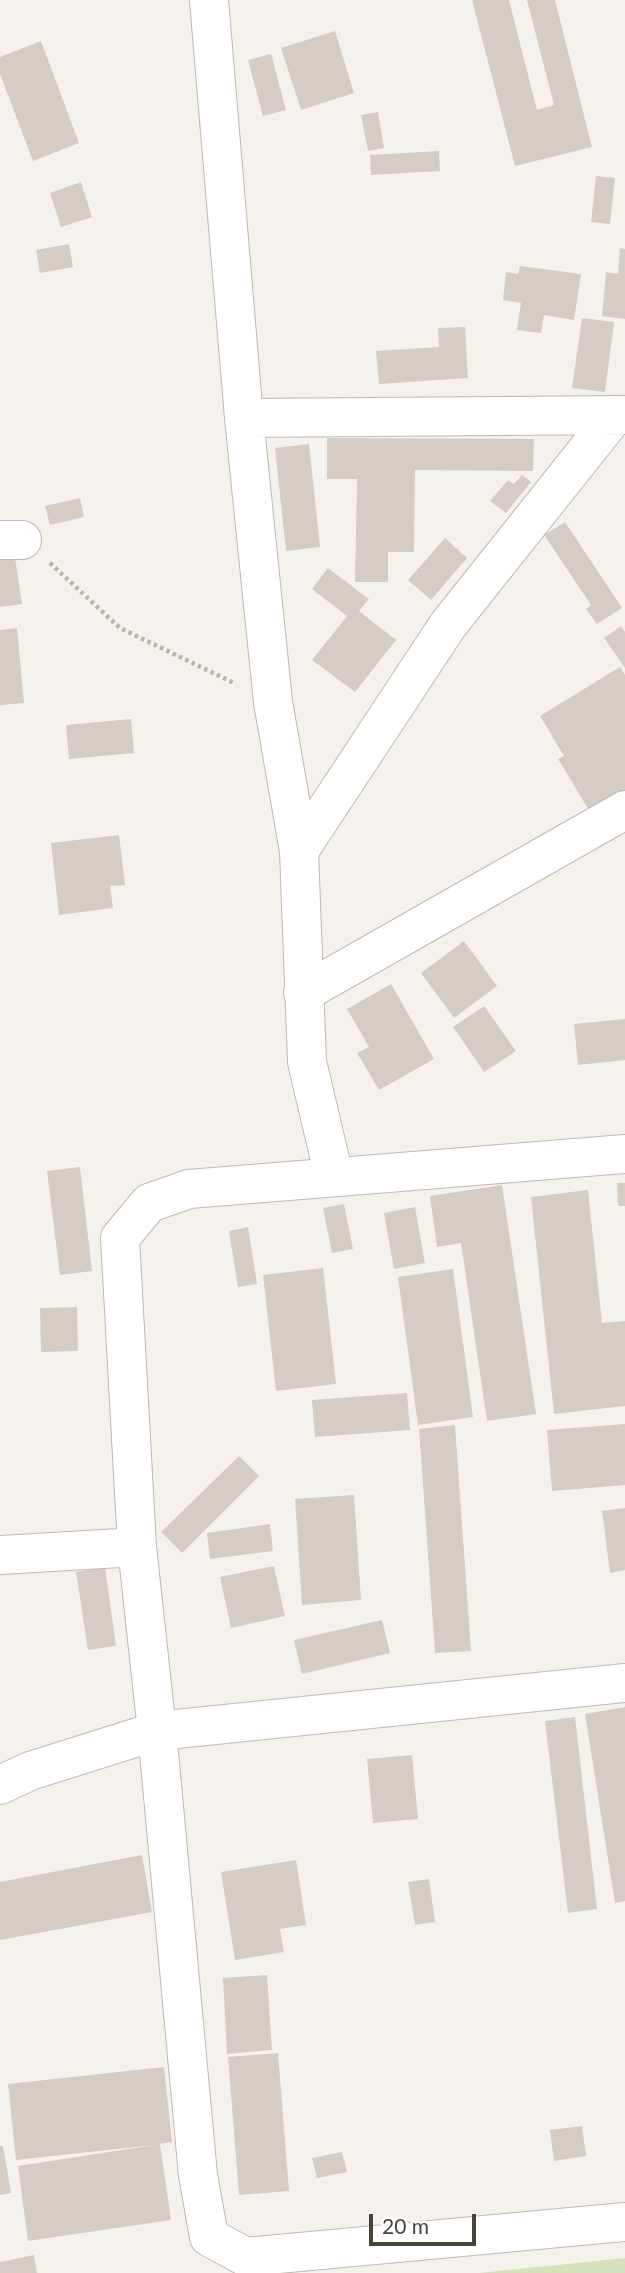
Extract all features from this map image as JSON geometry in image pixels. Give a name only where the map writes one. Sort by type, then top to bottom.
[{"type":"street","points":[[209,0],[244,418],[273,702],[299,851],[307,1062],[334,1177]]},
{"type":"street","points":[[244,418],[620,415]]},
{"type":"street","points":[[299,851],[448,625],[620,415]]},
{"type":"street","points":[[303,993],[625,810]]},
{"type":"street","points":[[625,1154],[189,1189],[149,1203],[120,1238],[137,1547],[157,1731],[198,2175],[209,2237],[246,2257],[625,2222]]},
{"type":"street","points":[[0,1555],[137,1547]]},
{"type":"street","points":[[0,1785],[30,1771],[157,1731],[625,1684]]},
{"type":"path","points":[[11,540],[56,568],[120,628],[273,702]]},
{"type":"green space","points":[[625,2258],[625,2273],[479,2273]]},
{"type":"building","points":[[472,0],[509,0],[537,110],[554,105],[527,0],[555,0],[592,147],[515,166]]},
{"type":"building","points":[[335,31],[354,93],[301,110],[281,48]]},
{"type":"building","points":[[41,41],[79,143],[33,161],[0,74],[0,57]]},
{"type":"building","points":[[271,54],[286,110],[263,116],[248,60]]},
{"type":"building","points":[[378,112],[384,148],[368,151],[361,115]]},
{"type":"building","points":[[439,151],[440,171],[371,175],[370,155]]},
{"type":"building","points":[[596,176],[615,178],[610,224],[591,222]]},
{"type":"building","points":[[81,182],[92,217],[61,227],[50,193]]},
{"type":"building","points":[[69,244],[73,267],[40,273],[36,250]]},
{"type":"building","points":[[620,248],[625,249],[625,319],[602,316],[606,272],[618,274]]},
{"type":"building","points":[[520,266],[581,274],[574,320],[544,315],[541,333],[517,330],[521,303],[503,300],[506,272],[518,274]]},
{"type":"building","points":[[582,318],[614,322],[605,392],[572,388]]},
{"type":"building","points":[[465,327],[468,378],[379,384],[376,351],[439,347],[438,328]]},
{"type":"building","points":[[327,438],[534,439],[533,471],[415,470],[414,552],[388,552],[388,582],[355,582],[357,479],[327,479]]},
{"type":"building","points":[[309,444],[320,547],[286,551],[275,448]]},
{"type":"building","points":[[522,475],[531,482],[506,513],[490,501],[508,480],[514,484]]},
{"type":"building","points":[[80,498],[84,517],[50,525],[45,506]]},
{"type":"building","points":[[565,522],[622,608],[597,624],[586,609],[591,605],[544,535]]},
{"type":"building","points":[[445,538],[467,558],[431,600],[408,580]]},
{"type":"building","points":[[14,551],[22,604],[0,607],[0,554]]},
{"type":"building","points":[[328,568],[369,599],[359,611],[396,640],[355,692],[312,660],[347,616],[312,589]]},
{"type":"building","points":[[621,626],[625,632],[625,668],[604,638]]},
{"type":"building","points":[[17,628],[24,703],[0,705],[0,630]]},
{"type":"building","points":[[620,667],[625,675],[625,790],[590,812],[558,759],[564,756],[540,716]]},
{"type":"building","points":[[131,719],[134,753],[69,759],[66,725]]},
{"type":"building","points":[[119,835],[125,885],[110,886],[113,908],[59,915],[51,843]]},
{"type":"building","points":[[464,941],[497,986],[454,1018],[421,973]]},
{"type":"building","points":[[391,984],[434,1059],[379,1090],[357,1053],[369,1047],[347,1009]]},
{"type":"building","points":[[484,1006],[516,1051],[484,1072],[453,1027]]},
{"type":"building","points":[[625,1019],[625,1060],[578,1065],[574,1024]]},
{"type":"building","points":[[80,1167],[92,1271],[60,1275],[47,1171]]},
{"type":"building","points":[[617,1183],[625,1183],[625,1206],[618,1206]]},
{"type":"building","points":[[502,1185],[536,1414],[487,1421],[461,1243],[437,1247],[430,1196]]},
{"type":"building","points":[[588,1190],[602,1323],[625,1321],[625,1406],[554,1414],[531,1197]]},
{"type":"building","points":[[344,1204],[353,1249],[332,1253],[323,1208]]},
{"type":"building","points":[[415,1207],[425,1263],[394,1269],[384,1213]]},
{"type":"building","points":[[248,1227],[257,1284],[238,1287],[229,1231]]},
{"type":"building","points":[[323,1268],[336,1384],[276,1391],[263,1275]]},
{"type":"building","points":[[453,1269],[473,1417],[418,1425],[398,1277]]},
{"type":"building","points":[[77,1307],[78,1351],[41,1352],[40,1308]]},
{"type":"building","points":[[407,1393],[410,1430],[315,1437],[312,1400]]},
{"type":"building","points":[[625,1424],[625,1485],[552,1491],[547,1430]]},
{"type":"building","points":[[455,1425],[471,1651],[435,1653],[419,1429]]},
{"type":"building","points":[[239,1456],[259,1476],[182,1553],[161,1532]]},
{"type":"building","points":[[354,1495],[361,1600],[302,1605],[295,1499]]},
{"type":"building","points":[[625,1508],[625,1570],[610,1573],[602,1511]]},
{"type":"building","points":[[270,1524],[273,1551],[210,1559],[207,1533]]},
{"type":"building","points":[[274,1566],[285,1616],[231,1628],[220,1577]]},
{"type":"building","points":[[105,1567],[116,1646],[88,1650],[76,1572]]},
{"type":"building","points":[[382,1620],[390,1653],[302,1674],[294,1640]]},
{"type":"building","points":[[625,1707],[625,1901],[615,1903],[585,1714]]},
{"type":"building","points":[[575,1717],[597,1909],[568,1913],[545,1721]]},
{"type":"building","points":[[412,1755],[418,1819],[373,1823],[367,1759]]},
{"type":"building","points":[[142,1855],[152,1912],[0,1940],[0,1882]]},
{"type":"building","points":[[296,1860],[306,1925],[280,1929],[284,1952],[235,1960],[221,1872]]},
{"type":"building","points":[[429,1879],[435,1922],[415,1925],[408,1882]]},
{"type":"building","points":[[267,1975],[272,2050],[227,2054],[223,1978]]},
{"type":"building","points":[[278,2053],[289,2191],[239,2195],[228,2057]]},
{"type":"building","points":[[164,2067],[172,2142],[160,2144],[171,2220],[28,2241],[18,2166],[154,2145],[16,2160],[8,2084]]},
{"type":"building","points":[[582,2126],[586,2156],[554,2161],[550,2130]]},
{"type":"building","points":[[0,2146],[3,2146],[11,2193],[0,2195]]},
{"type":"building","points":[[342,2152],[347,2172],[317,2178],[312,2158]]},
{"type":"building","points":[[34,2255],[37,2273],[0,2273],[0,2262]]}]
